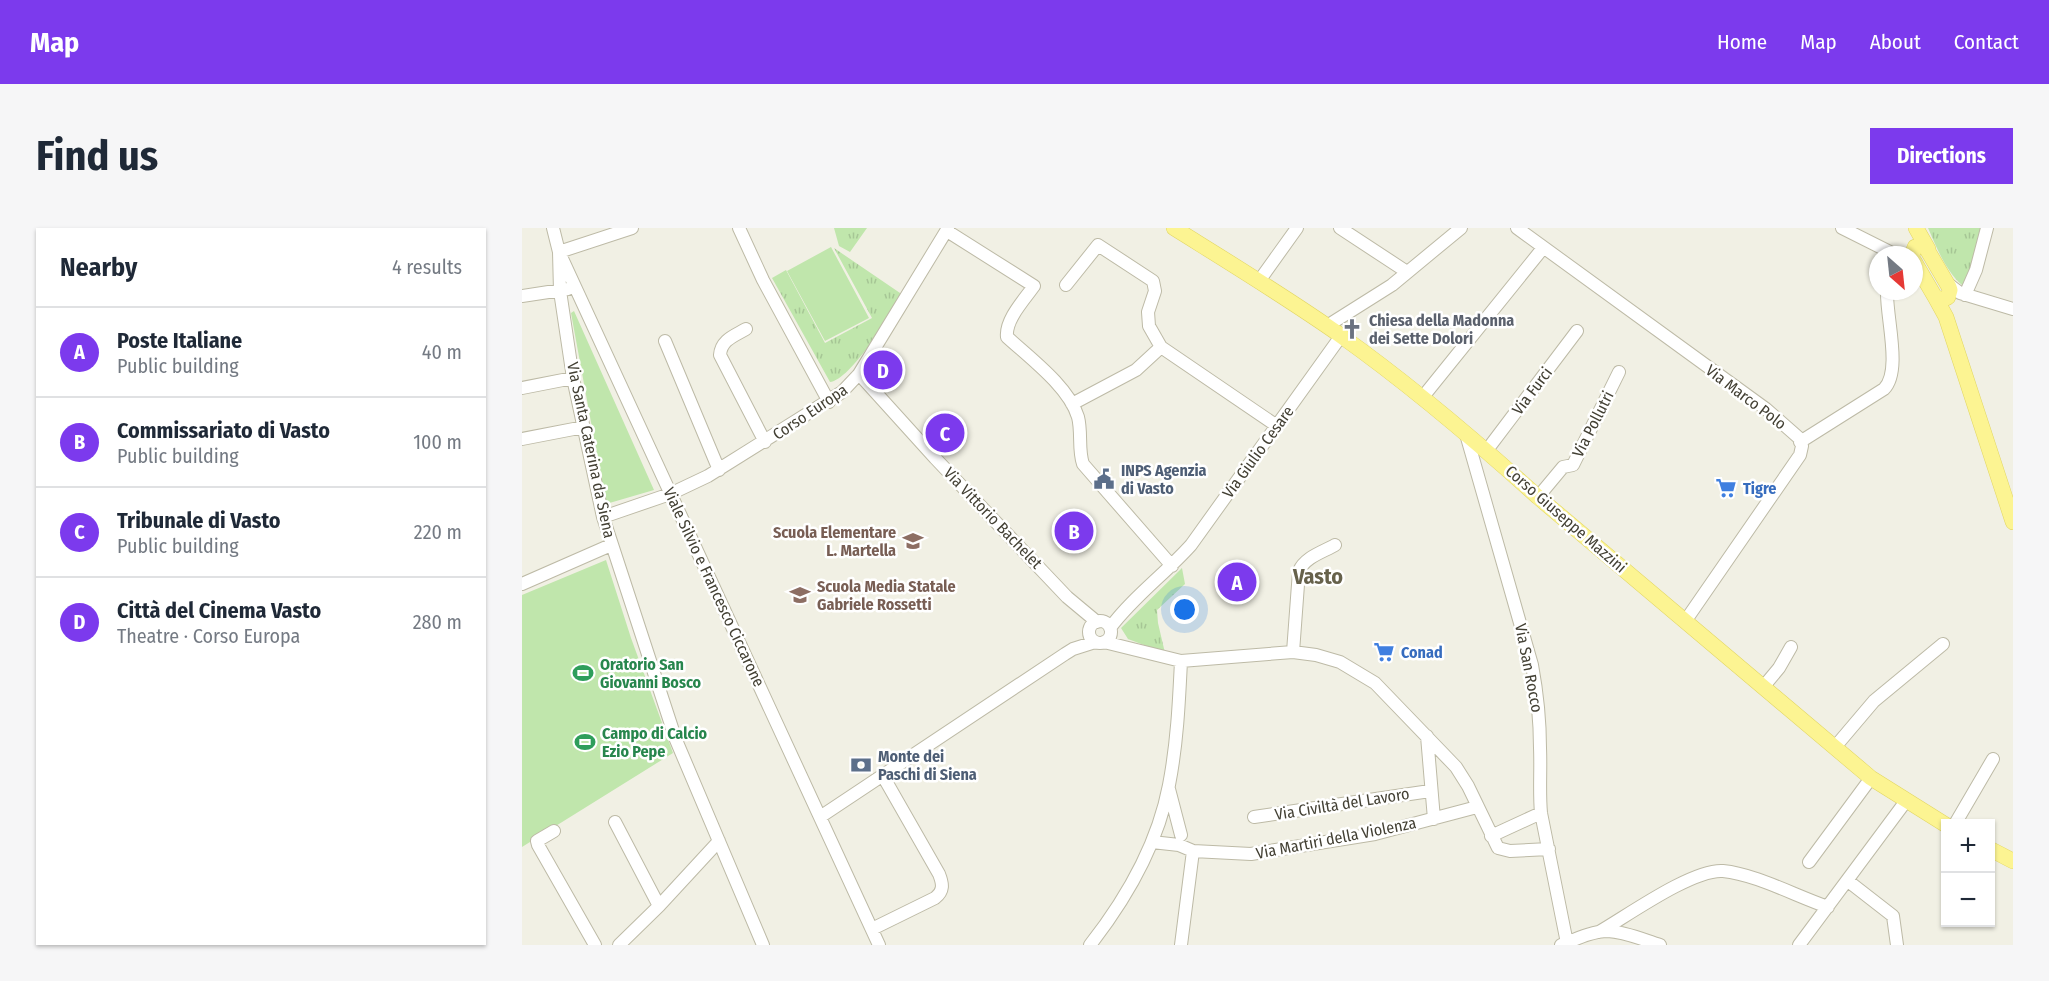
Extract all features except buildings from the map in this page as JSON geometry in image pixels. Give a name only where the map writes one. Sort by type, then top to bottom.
[{"type":"main road","name":"Corso Giuseppe Mazzini","points":[[1174,228],[1328,326],[1422,398],[1487,450],[1538,497],[1871,778],[1941,822]]},
{"type":"main road","points":[[1915,246],[1916,229]]},
{"type":"main road","points":[[1923,263],[1950,294]]},
{"type":"main road","points":[[1923,276],[1950,294]]},
{"type":"main road","points":[[1950,294],[1946,317],[2013,522]]},
{"type":"main road","points":[[1995,852],[2013,861]]},
{"type":"street","name":"Viale Silvio e Francesco Ciccarone","points":[[553,228],[559,252],[879,945]]},
{"type":"street","points":[[559,252],[632,228]]},
{"type":"street","points":[[739,228],[763,280],[829,402]]},
{"type":"street","points":[[1259,281],[1297,228]]},
{"type":"street","points":[[1340,228],[1407,272]]},
{"type":"street","points":[[1328,326],[1378,295],[1461,228]]},
{"type":"street","name":"Via Marco Polo","points":[[1517,228],[1766,409],[1792,431],[1802,446],[1800,455],[1686,620]]},
{"type":"street","points":[[1842,228],[1877,246]]},
{"type":"street","points":[[1950,294],[1976,270],[1987,228]]},
{"type":"street","points":[[948,229],[1034,286],[1006,329],[1007,337],[1057,385],[1072,404],[1080,428],[1083,464],[1172,566]]},
{"type":"street","name":"Corso Europa","points":[[603,517],[670,494],[719,470],[843,392],[860,374],[948,229]]},
{"type":"street","points":[[1066,285],[1098,245],[1153,281],[1155,291],[1148,312],[1149,326],[1161,347],[1277,426]]},
{"type":"street","points":[[1422,398],[1543,248]]},
{"type":"street","name":"Via Santa Caterina da Siena","points":[[559,252],[560,291],[573,378],[603,517],[676,740],[762,945]]},
{"type":"street","points":[[522,296],[576,288]]},
{"type":"street","points":[[1950,294],[2013,309]]},
{"type":"street","points":[[1800,442],[1884,390],[1890,381],[1892,366],[1888,300]]},
{"type":"street","points":[[747,329],[728,339],[721,346],[720,355],[765,441]]},
{"type":"street","name":"Via Furci","points":[[1487,450],[1577,331]]},
{"type":"street","name":"Via Giulio Cesare","points":[[820,817],[1100,631],[1172,566],[1191,545],[1341,336]]},
{"type":"street","points":[[665,341],[719,470]]},
{"type":"street","points":[[1072,404],[1136,370],[1161,347]]},
{"type":"street","name":"Via Pollutri","points":[[1538,497],[1563,467],[1573,465],[1619,372]]},
{"type":"street","name":"Via Vittorio Bachelet","points":[[860,374],[935,458],[1100,631]]},
{"type":"street","points":[[522,388],[573,378]]},
{"type":"street","points":[[522,439],[584,427]]},
{"type":"street","name":"Via San Rocco","points":[[1466,434],[1532,665],[1538,716],[1541,813],[1564,944]]},
{"type":"street","points":[[522,584],[612,545]]},
{"type":"street","points":[[1293,652],[1299,571],[1310,558],[1335,545]]},
{"type":"street","points":[[1100,631],[1123,646],[1150,655],[1180,661],[1293,652],[1328,658],[1360,673],[1387,694],[1456,767],[1468,786],[1498,848],[1503,850],[1549,849]]},
{"type":"street","points":[[1836,747],[1874,701],[1943,644]]},
{"type":"street","points":[[1764,686],[1779,668],[1791,647]]},
{"type":"street","points":[[1090,945],[1111,918],[1152,842],[1159,821],[1169,787],[1176,731],[1180,661]]},
{"type":"street","points":[[1427,736],[1434,819]]},
{"type":"street","points":[[1958,819],[1993,759]]},
{"type":"street","points":[[872,929],[935,898],[942,889],[942,882],[936,868],[883,776]]},
{"type":"street","points":[[1809,861],[1871,778]]},
{"type":"street","points":[[1169,787],[1180,840]]},
{"type":"street","name":"Via Civiltà del Lavoro","points":[[1254,817],[1430,791]]},
{"type":"street","points":[[1799,945],[1906,801]]},
{"type":"street","name":"Via Martiri della Violenza","points":[[1193,851],[1251,854],[1376,834],[1477,807]]},
{"type":"street","points":[[1491,836],[1541,813]]},
{"type":"street","points":[[1159,821],[1170,837],[1180,840],[1193,851],[1181,945]]},
{"type":"street","points":[[615,822],[659,906]]},
{"type":"street","points":[[554,831],[537,841],[537,845],[595,945]]},
{"type":"street","points":[[1152,842],[1180,840]]},
{"type":"street","points":[[619,945],[659,906],[719,841]]},
{"type":"street","points":[[1564,944],[1599,932],[1682,884],[1721,871],[1745,876],[1828,907]]},
{"type":"street","points":[[1848,881],[1893,916],[1897,945]]},
{"type":"street","points":[[1599,932],[1617,933],[1660,945]]},
{"type":"green space","points":[[834,228],[867,228],[850,252],[839,246]]},
{"type":"green space","points":[[1928,228],[1984,228],[1967,281],[1962,285],[1946,266]]},
{"type":"green space","points":[[831,247],[869,318],[825,341],[787,271]]},
{"type":"green space","points":[[834,248],[903,295],[859,359],[839,378],[830,382],[772,278],[786,270],[825,343],[872,318]]},
{"type":"green space","points":[[574,311],[654,490],[606,504],[571,313]]},
{"type":"green space","name":"Oratorio San Giovanni Bosco","points":[[606,560],[631,638],[673,753],[522,847],[522,595]]},
{"type":"green space","points":[[1182,568],[1185,584],[1157,610],[1165,653],[1128,639],[1121,628]]},
{"type":"place","name":"Chiesa della Madonna dei Sette Dolori","points":[[1352,329]]},
{"type":"place","name":"Città del Cinema Vasto","points":[[883,370]]},
{"type":"place","name":"Tribunale di Vasto","points":[[945,433]]},
{"type":"place","name":"INPS Agenzia di Vasto","points":[[1104,479]]},
{"type":"place","name":"Tigre","points":[[1726,488]]},
{"type":"place","name":"Commissariato di Vasto","points":[[1074,531]]},
{"type":"place","name":"Scuola Elementare L. Martella","points":[[913,541]]},
{"type":"place","name":"Poste Italiane","points":[[1237,582]]},
{"type":"place","name":"Scuola Media Statale Gabriele Rossetti","points":[[800,595]]},
{"type":"place","name":"Conad","points":[[1384,652]]},
{"type":"place","name":"Oratorio San Giovanni Bosco","points":[[583,673]]},
{"type":"place","name":"Campo di Calcio Ezio Pepe","points":[[585,742]]},
{"type":"place","name":"Monte dei Paschi di Siena","points":[[861,765]]},
{"type":"district","name":"Vasto","points":[[1318,576]]}]
